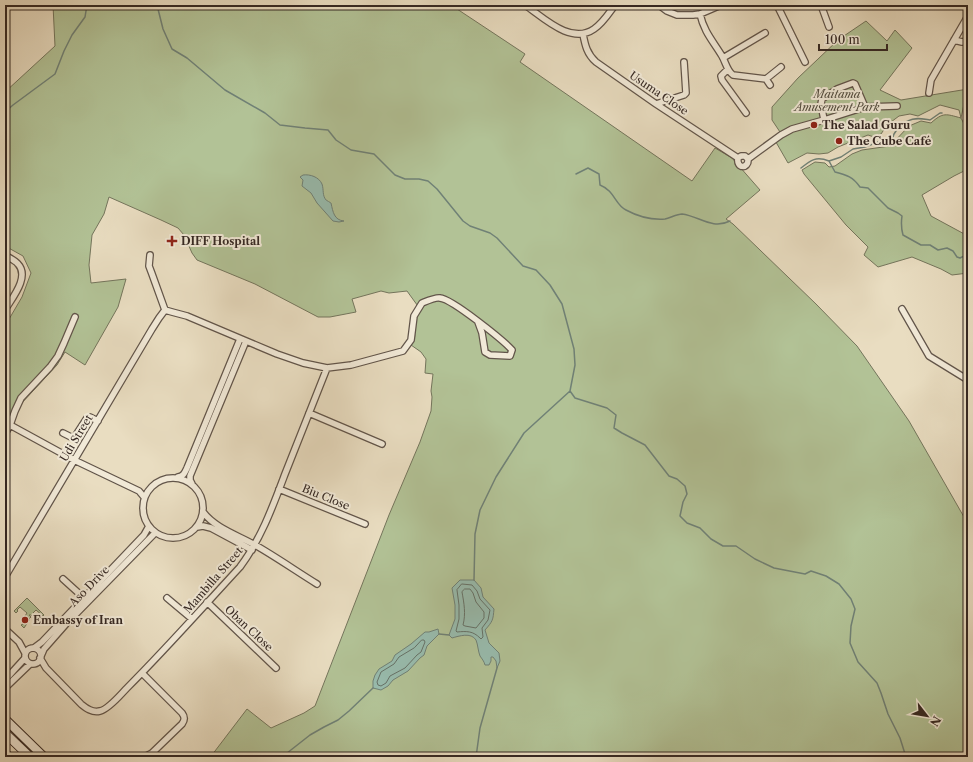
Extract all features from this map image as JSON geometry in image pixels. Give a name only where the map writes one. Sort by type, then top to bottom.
[{"type":"main road","points":[[5,720],[44,757]]},
{"type":"main road","points":[[5,733],[30,757]]},
{"type":"street","points":[[525,5],[558,28],[572,33],[583,34],[594,29],[600,24],[615,5]]},
{"type":"street","points":[[658,5],[677,15],[700,14],[721,5]]},
{"type":"street","points":[[777,5],[804,62]]},
{"type":"street","points":[[821,5],[829,27]]},
{"type":"street","points":[[700,14],[705,30],[723,58],[728,70],[733,75],[766,79],[780,67]]},
{"type":"street","points":[[929,93],[931,80],[968,16]]},
{"type":"street","points":[[723,58],[765,33]]},
{"type":"street","name":"Usuma Close","points":[[583,34],[588,54],[596,62],[738,158]]},
{"type":"street","points":[[954,40],[962,42],[968,41]]},
{"type":"street","points":[[656,104],[686,93],[684,62]]},
{"type":"street","points":[[728,70],[721,76],[722,80],[746,113]]},
{"type":"street","points":[[766,79],[770,85]]},
{"type":"street","points":[[824,120],[821,104],[822,99],[836,89],[853,83],[856,85],[865,107]]},
{"type":"street","name":"Usuma Close","points":[[748,159],[781,135],[792,129],[865,107],[897,106]]},
{"type":"street","name":"Usuma Close","points":[[738,158],[745,156],[748,159]]},
{"type":"street","name":"Usuma Close","points":[[738,158],[739,165],[743,167],[749,163],[748,159]]},
{"type":"street","points":[[5,255],[17,262],[22,274],[19,286],[5,310]]},
{"type":"street","points":[[150,255],[152,274],[165,310],[187,316],[277,354],[303,363],[326,368],[351,365],[402,351],[411,340],[414,316],[422,303],[440,298],[452,303],[478,322],[511,349],[510,356],[490,355],[485,352],[482,333],[478,322]]},
{"type":"street","points":[[902,309],[929,356],[968,380]]},
{"type":"street","name":"Udi Street","points":[[5,577],[152,329],[165,310]]},
{"type":"street","points":[[5,434],[21,398],[50,367],[58,356],[75,317]]},
{"type":"street","points":[[177,478],[182,476],[187,468],[243,340]]},
{"type":"street","points":[[192,484],[190,476],[243,340]]},
{"type":"street","name":"Mambilla Street","points":[[46,668],[81,704],[96,712],[101,711],[111,704],[142,673],[240,567],[254,548],[309,414],[326,368]]},
{"type":"street","points":[[309,414],[382,444]]},
{"type":"street","points":[[63,433],[73,438],[76,436],[87,418],[90,417],[98,420]]},
{"type":"street","points":[[10,425],[74,460],[140,491],[144,497]]},
{"type":"street","points":[[164,478],[177,478],[188,481],[192,484],[197,489],[202,500],[203,512],[196,527],[190,533],[178,538],[166,538],[155,533],[144,518],[142,512],[144,497],[149,489],[164,478]]},
{"type":"street","name":"Biu Close","points":[[279,489],[365,524]]},
{"type":"street","points":[[203,512],[207,518],[214,523],[317,584]]},
{"type":"street","name":"Aso Drive","points":[[33,648],[42,642],[144,535],[149,526]]},
{"type":"street","points":[[196,527],[203,526],[211,528],[254,548]]},
{"type":"street","name":"Aso Drive","points":[[40,657],[44,649],[66,624],[155,533]]},
{"type":"street","points":[[63,579],[84,598]]},
{"type":"street","points":[[167,598],[192,619]]},
{"type":"street","name":"Oban Close","points":[[207,602],[276,668]]},
{"type":"street","points":[[5,629],[19,642],[38,651],[46,668]]},
{"type":"street","points":[[19,642],[28,663],[46,668]]},
{"type":"street","points":[[5,680],[25,656],[27,651],[33,648]]},
{"type":"street","points":[[5,688],[33,664],[38,663],[40,657]]},
{"type":"street","points":[[142,673],[185,717],[182,724],[152,753],[144,757]]},
{"type":"green space","points":[[53,5],[451,5],[525,54],[520,62],[692,181],[715,148],[732,158],[760,190],[726,219],[816,304],[857,346],[909,421],[968,524],[968,757],[210,757],[247,709],[271,728],[304,713],[315,706],[431,411],[433,374],[425,373],[426,359],[421,352],[411,345],[415,337],[414,326],[420,309],[407,291],[389,293],[381,291],[352,299],[356,312],[330,317],[318,317],[255,284],[197,260],[192,253],[184,235],[178,228],[109,197],[104,214],[92,235],[89,265],[91,283],[126,279],[118,307],[85,365],[65,352],[57,365],[20,405],[5,443],[5,326],[22,297],[31,273],[23,256],[5,246],[5,92],[55,46]]},
{"type":"green space","name":"Maitama Amusement Park","points":[[866,21],[887,41],[895,30],[912,48],[880,90],[901,100],[968,89],[968,96],[964,104],[961,118],[959,110],[940,105],[918,116],[910,114],[899,116],[887,125],[881,134],[874,137],[868,135],[838,147],[828,153],[807,153],[788,163],[773,137],[780,132],[772,120],[772,107],[798,78],[838,40]]},
{"type":"green space","points":[[945,115],[961,118],[968,132],[968,169],[922,195],[931,216],[968,236],[968,273],[952,275],[912,257],[878,267],[864,255],[868,247],[846,225],[802,170],[815,162],[825,163],[829,167],[835,166],[852,154],[862,150],[890,146],[909,126],[921,121],[931,123],[939,117]]},
{"type":"green space","points":[[27,598],[44,615],[43,616],[36,610],[32,616],[29,615],[31,617],[24,628],[21,625],[25,623],[25,620],[23,619],[27,613],[20,607],[16,613],[14,611]]},
{"type":"green space","points":[[5,746],[16,757],[5,757]]},
{"type":"water","points":[[303,175],[314,176],[321,182],[324,196],[326,200],[331,203],[334,215],[338,219],[344,221],[333,221],[317,203],[311,193],[302,186],[303,180],[300,177]]},
{"type":"water","points":[[460,580],[474,580],[481,588],[483,597],[494,609],[492,620],[485,630],[489,643],[499,653],[500,661],[497,668],[496,661],[493,657],[491,657],[489,665],[485,665],[480,656],[477,642],[474,638],[465,635],[452,638],[449,635],[455,619],[455,605],[452,588]]},
{"type":"water","points":[[438,629],[439,634],[427,646],[424,655],[408,671],[393,680],[388,686],[381,690],[373,688],[373,681],[379,669],[392,661],[395,655],[425,632]]},
{"type":"waterway","points":[[5,112],[55,74],[72,35],[85,17],[87,5]]},
{"type":"waterway","points":[[157,5],[163,29],[172,49],[187,58],[225,90],[265,113],[280,125],[328,130],[336,140],[351,150],[374,154],[395,175],[405,179],[419,179],[428,181],[437,189],[463,221],[470,226],[490,233],[497,238],[523,266],[536,270],[550,285],[562,304],[574,349],[575,365],[570,391],[575,398],[607,408],[616,415],[614,428],[645,445],[669,476],[677,479],[685,486],[687,494],[683,502],[680,516],[687,523],[700,528],[711,539],[723,546],[736,546],[755,559],[774,568],[805,574],[811,571],[826,576],[839,584],[851,599],[855,609],[851,626],[850,643],[858,662],[877,683],[888,714],[900,738],[906,757]]},
{"type":"waterway","points":[[801,168],[817,159],[829,161],[841,157],[853,149],[865,147],[878,142],[881,144],[887,144],[892,140],[898,128],[906,122],[916,119],[930,120],[942,113]]},
{"type":"waterway","points":[[829,161],[835,172],[849,177],[860,187],[868,188],[888,208],[902,216],[901,226],[903,235],[921,245],[930,245],[938,250],[947,248],[953,251],[957,257],[960,258],[968,254]]},
{"type":"waterway","points":[[576,174],[588,168],[599,174],[600,185],[612,194],[619,205],[622,208],[640,216],[665,219],[682,214],[717,224],[730,221]]},
{"type":"waterway","points":[[474,580],[475,534],[480,510],[496,477],[524,433],[570,391]]},
{"type":"waterway","points":[[439,634],[449,635]]},
{"type":"waterway","points":[[476,757],[480,728],[497,668]]},
{"type":"waterway","points":[[282,757],[310,735],[338,720],[373,688]]},
{"type":"place","name":"The Salad Guru","points":[[814,125]]},
{"type":"place","name":"The Cube Café","points":[[839,141]]},
{"type":"place","name":"DIFF Hospital","points":[[172,241]]},
{"type":"place","name":"Embassy of Iran","points":[[25,620]]}]
